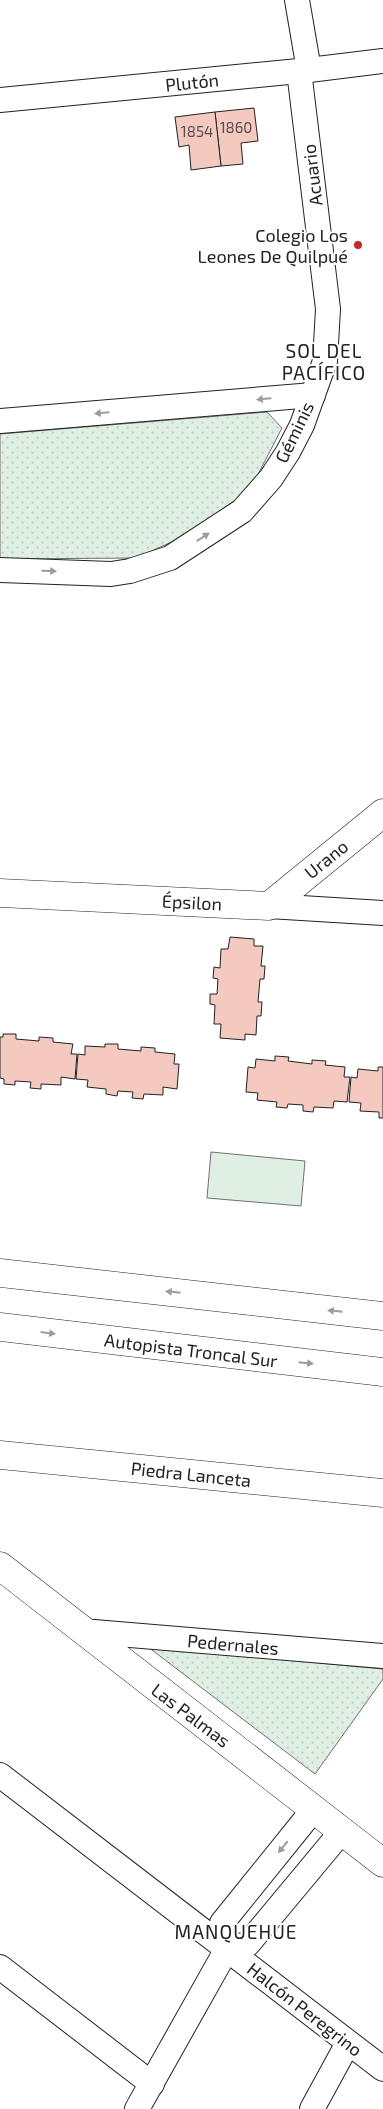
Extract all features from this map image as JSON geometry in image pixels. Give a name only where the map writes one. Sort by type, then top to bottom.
[{"type":"main road","name":"Urano","points":[[269,906],[383,812]]},
{"type":"main road","name":"Épsilon","points":[[0,893],[269,906]]},
{"type":"main road","points":[[0,1273],[383,1316]]},
{"type":"main road","name":"Autopista Troncal Sur","points":[[0,1327],[383,1372]]},
{"type":"main road","name":"Piedra Lanceta","points":[[0,1455],[383,1493]]},
{"type":"main road","name":"Las Palmas","points":[[0,1566],[383,1863]]},
{"type":"street","name":"Acuario","points":[[297,0],[328,309],[325,361],[313,395]]},
{"type":"street","name":"Plutón","points":[[0,100],[304,71],[383,61]]},
{"type":"street","name":"Géminis","points":[[0,421],[313,395],[302,424],[288,452],[257,495],[242,512],[170,558],[130,572],[111,574],[0,570]]},
{"type":"street","name":"Épsilon","points":[[269,906],[383,913]]},
{"type":"street","name":"Pedernales","points":[[82,1631],[381,1657]]},
{"type":"street","name":"Halcón Peregrino","points":[[0,1775],[383,2070]]},
{"type":"street","points":[[137,2109],[227,1949],[222,1923],[314,1809]]},
{"type":"street","points":[[227,1949],[248,1944],[342,1831]]},
{"type":"street","points":[[2,1974],[152,2084]]},
{"type":"street","points":[[312,2109],[348,2043]]},
{"type":"green space","points":[[267,412],[282,428],[251,488],[196,531],[136,558],[0,559],[0,434]]},
{"type":"green space","points":[[211,1152],[305,1161],[301,1206],[207,1198]]},
{"type":"green space","points":[[148,1647],[383,1669],[383,1679],[315,1774]]},
{"type":"building","points":[[254,108],[258,141],[241,143],[243,164],[221,166],[215,112]]},
{"type":"building","points":[[215,112],[221,166],[191,170],[189,145],[179,147],[175,117]]},
{"type":"building","points":[[230,937],[254,939],[254,946],[263,946],[261,966],[265,966],[264,979],[260,979],[258,1002],[262,1002],[261,1016],[257,1016],[256,1035],[245,1034],[245,1040],[220,1038],[221,1024],[214,1024],[215,1005],[210,1004],[210,994],[217,994],[218,979],[213,978],[214,967],[220,968],[221,949],[228,949]]},
{"type":"building","points":[[3,1034],[16,1034],[16,1039],[39,1041],[39,1037],[53,1038],[53,1042],[73,1044],[71,1054],[77,1054],[75,1079],[61,1077],[61,1085],[41,1084],[41,1089],[30,1088],[31,1082],[15,1081],[15,1085],[4,1084],[4,1079],[0,1078],[0,1037],[3,1037]]},
{"type":"building","points":[[105,1044],[118,1044],[118,1049],[141,1051],[141,1047],[155,1048],[155,1052],[175,1054],[174,1064],[179,1064],[177,1089],[163,1087],[163,1095],[144,1094],[143,1099],[132,1098],[133,1092],[118,1091],[117,1096],[106,1094],[106,1089],[87,1087],[88,1080],[76,1079],[78,1054],[85,1055],[85,1046],[105,1047]]},
{"type":"building","points":[[275,1056],[289,1057],[288,1061],[312,1064],[312,1060],[326,1061],[325,1065],[345,1067],[344,1077],[350,1077],[347,1102],[334,1101],[333,1108],[314,1107],[313,1112],[303,1111],[303,1105],[288,1104],[287,1108],[276,1107],[277,1102],[257,1100],[258,1093],[246,1092],[248,1067],[255,1068],[256,1059],[275,1061]]},
{"type":"building","points":[[378,1067],[383,1067],[383,1118],[379,1118],[379,1112],[360,1111],[361,1103],[349,1102],[351,1077],[357,1078],[358,1069],[378,1071]]},
{"type":"place","name":"Colegio Los Leones De Quilpué","points":[[358,245]]},
{"type":"district","name":"SOL DEL PACÍFICO","points":[[324,361]]},
{"type":"district","name":"MANQUEHUE","points":[[236,1931]]}]
